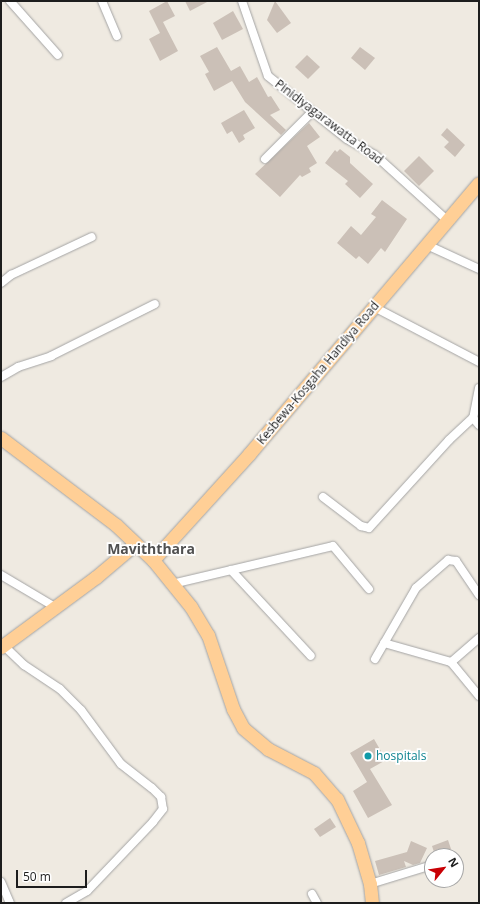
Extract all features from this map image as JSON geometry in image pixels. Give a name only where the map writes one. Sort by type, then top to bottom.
[{"type":"main road","name":"Kesbewa-Kosgaha Handiya Road","points":[[153,560],[249,454],[479,183]]},
{"type":"main road","points":[[1,438],[110,520],[153,560],[191,607],[208,635],[233,709],[243,728],[268,749],[314,773],[337,799],[358,842],[370,884],[372,903]]},
{"type":"main road","points":[[2,645],[55,607],[135,544]]},
{"type":"street","points":[[10,1],[58,55]]},
{"type":"street","points":[[102,1],[117,36]]},
{"type":"street","name":"Pinidiyagarawatta Road","points":[[242,1],[268,76],[347,139],[376,155],[448,221]]},
{"type":"street","points":[[265,159],[312,112]]},
{"type":"street","points":[[1,283],[11,275],[92,237]]},
{"type":"street","points":[[427,245],[479,269]]},
{"type":"street","points":[[1,377],[18,367],[51,356],[155,304]]},
{"type":"street","points":[[374,307],[479,362]]},
{"type":"street","points":[[323,497],[361,526],[370,528],[449,440],[473,418],[479,388]]},
{"type":"street","points":[[473,418],[479,425]]},
{"type":"street","points":[[172,584],[333,546],[369,589]]},
{"type":"street","points":[[375,659],[416,588],[448,560],[456,561],[479,595]]},
{"type":"street","points":[[231,570],[311,656]]},
{"type":"street","points":[[1,574],[55,607]]},
{"type":"street","points":[[451,662],[479,638]]},
{"type":"street","points":[[384,643],[451,662],[479,696]]},
{"type":"street","points":[[2,645],[24,666],[60,689],[81,710],[121,764],[152,788],[161,797],[163,809],[154,822],[87,891],[66,903]]},
{"type":"street","points":[[370,884],[424,867]]},
{"type":"street","points":[[1,882],[10,903]]},
{"type":"street","points":[[312,894],[317,903]]},
{"type":"building","points":[[167,1],[175,16],[163,22],[178,51],[160,61],[149,39],[160,33],[149,11]]},
{"type":"building","points":[[185,1],[209,1],[190,11]]},
{"type":"building","points":[[275,1],[291,23],[277,33],[267,20]]},
{"type":"building","points":[[233,11],[243,29],[222,40],[213,23]]},
{"type":"building","points":[[217,47],[231,71],[240,66],[249,82],[257,77],[268,97],[271,96],[280,110],[270,115],[286,130],[281,135],[245,102],[232,81],[214,91],[205,74],[209,72],[200,56]]},
{"type":"building","points":[[360,47],[375,58],[365,70],[351,58]]},
{"type":"building","points":[[307,55],[320,67],[308,79],[295,67]]},
{"type":"building","points":[[244,110],[255,128],[243,135],[245,139],[239,143],[232,131],[227,134],[221,123]]},
{"type":"building","points":[[309,123],[320,137],[307,146],[317,163],[309,168],[311,172],[302,177],[300,175],[280,197],[255,174]]},
{"type":"building","points":[[447,128],[465,145],[455,157],[444,147],[449,142],[441,135]]},
{"type":"building","points":[[340,149],[350,157],[350,163],[373,184],[360,198],[345,184],[348,181],[325,163],[335,150],[337,152]]},
{"type":"building","points":[[419,156],[434,171],[419,186],[404,171]]},
{"type":"building","points":[[382,200],[407,219],[385,252],[381,248],[368,264],[359,256],[356,259],[337,243],[351,226],[361,235],[376,217],[371,214]]},
{"type":"building","points":[[374,739],[386,760],[370,769],[392,805],[368,818],[353,791],[367,782],[350,753]]},
{"type":"building","points":[[330,818],[336,827],[320,837],[314,829]]},
{"type":"building","points":[[448,840],[451,848],[433,848],[432,846]]},
{"type":"building","points":[[411,841],[427,848],[424,848],[424,854],[420,863],[413,865],[404,861],[406,867],[379,875],[375,861],[407,852]]},
{"type":"place","name":"hospitals","points":[[368,756]]},
{"type":"district","name":"Maviththara","points":[[151,549]]}]
